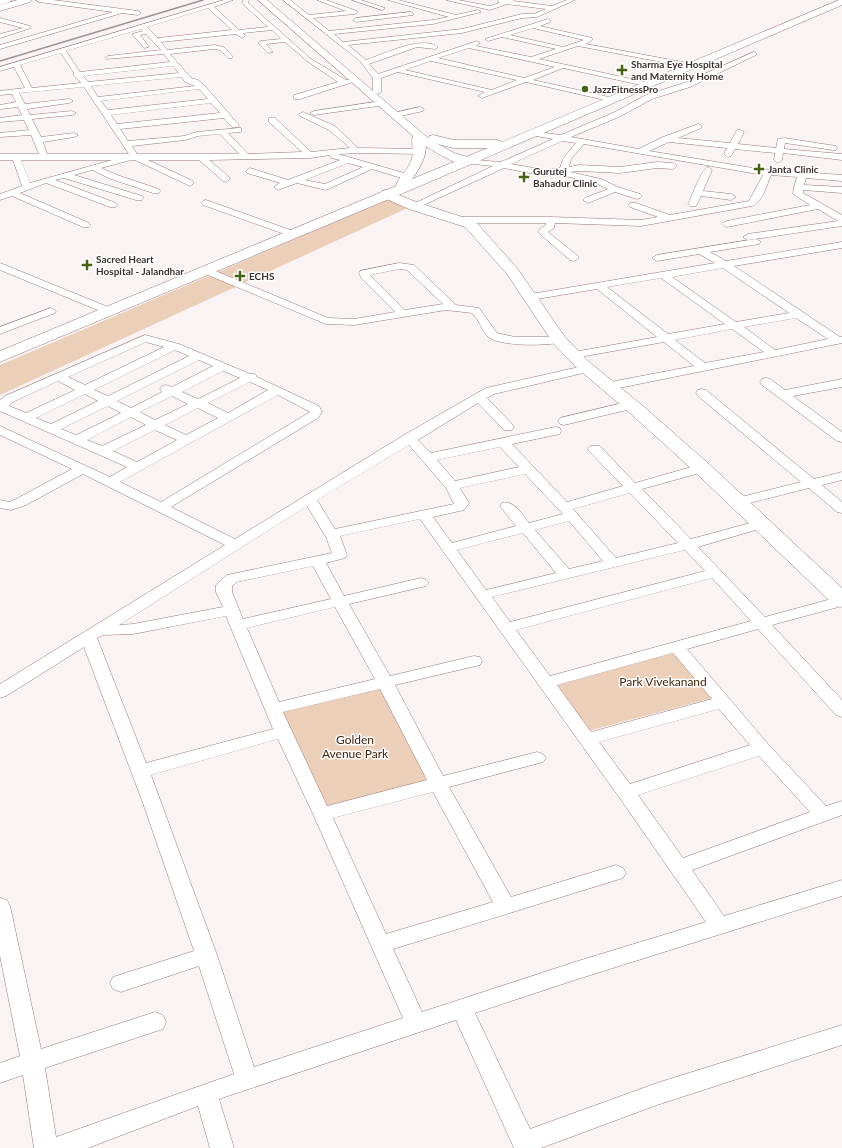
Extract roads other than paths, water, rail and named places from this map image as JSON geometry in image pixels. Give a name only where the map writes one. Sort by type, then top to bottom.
[{"type":"main road","points":[[0,357],[207,271],[397,187],[469,160],[533,133],[836,0]]},
{"type":"main road","points":[[469,160],[497,144],[605,98],[689,65],[712,58],[842,2]]},
{"type":"main road","points":[[397,187],[414,168],[420,151],[416,132]]},
{"type":"main road","points":[[433,139],[454,144],[497,144]]},
{"type":"street","points":[[4,4],[27,0]]},
{"type":"street","points":[[39,0],[138,13]]},
{"type":"street","points":[[0,69],[142,26],[178,18],[230,0]]},
{"type":"street","points":[[246,0],[245,3],[285,40],[309,60],[345,83]]},
{"type":"street","points":[[262,0],[287,17],[377,92],[401,114],[416,132],[433,139],[469,160]]},
{"type":"street","points":[[270,0],[356,81],[436,149],[469,160],[545,173],[585,168],[620,170],[662,165],[708,170],[746,170]]},
{"type":"street","points":[[286,0],[365,63],[376,77],[377,92]]},
{"type":"street","points":[[294,7],[323,1],[338,0]]},
{"type":"street","points":[[355,0],[382,8]]},
{"type":"street","points":[[395,0],[479,26]]},
{"type":"street","points":[[493,0],[508,1],[552,9]]},
{"type":"street","points":[[343,44],[462,31],[522,16],[534,16],[572,0]]},
{"type":"street","points":[[308,17],[355,12],[323,1]]},
{"type":"street","points":[[441,5],[453,2],[490,8],[508,1]]},
{"type":"street","points":[[209,6],[244,38]]},
{"type":"street","points":[[83,12],[98,7]]},
{"type":"street","points":[[460,8],[509,19]]},
{"type":"street","points":[[0,47],[122,11]]},
{"type":"street","points":[[329,33],[433,22],[478,12]]},
{"type":"street","points":[[369,29],[356,20],[411,14]]},
{"type":"street","points":[[4,22],[27,19]]},
{"type":"street","points":[[376,77],[485,40],[548,21]]},
{"type":"street","points":[[4,22],[53,32]]},
{"type":"street","points":[[126,144],[185,138],[197,134],[222,132],[236,127],[201,87],[195,82],[188,80],[156,40],[142,26]]},
{"type":"street","points":[[531,60],[590,40],[589,38],[532,26]]},
{"type":"street","points":[[0,36],[34,27]]},
{"type":"street","points":[[156,40],[194,34],[237,32],[273,28]]},
{"type":"street","points":[[525,40],[552,30]]},
{"type":"street","points":[[146,47],[135,34],[148,32]]},
{"type":"street","points":[[194,34],[207,48]]},
{"type":"street","points":[[440,34],[452,42]]},
{"type":"street","points":[[503,35],[565,49]]},
{"type":"street","points":[[96,40],[116,70]]},
{"type":"street","points":[[270,52],[262,43],[285,40]]},
{"type":"street","points":[[365,63],[416,45],[423,44],[435,47]]},
{"type":"street","points":[[578,44],[689,65]]},
{"type":"street","points":[[469,46],[641,83]]},
{"type":"street","points":[[104,53],[167,55],[229,54],[220,47],[167,55]]},
{"type":"street","points":[[62,50],[134,156],[190,183]]},
{"type":"street","points":[[414,206],[618,114],[655,94],[687,85],[754,54],[730,50]]},
{"type":"street","points":[[712,58],[734,63]]},
{"type":"street","points":[[431,59],[605,98]]},
{"type":"street","points":[[16,64],[17,73],[29,90]]},
{"type":"street","points":[[77,74],[175,64]]},
{"type":"street","points":[[476,98],[563,66]]},
{"type":"street","points":[[397,70],[492,92]]},
{"type":"street","points":[[0,93],[185,75]]},
{"type":"street","points":[[151,78],[161,91]]},
{"type":"street","points":[[297,97],[332,85],[356,81]]},
{"type":"street","points":[[96,99],[201,87]]},
{"type":"street","points":[[15,92],[38,140],[44,157]]},
{"type":"street","points":[[106,113],[212,101]]},
{"type":"street","points":[[0,106],[22,106],[69,102]]},
{"type":"street","points":[[314,113],[382,103]]},
{"type":"street","points":[[401,114],[420,109]]},
{"type":"street","points":[[303,114],[332,128],[358,151]]},
{"type":"street","points":[[115,127],[227,115]]},
{"type":"street","points":[[0,135],[31,125],[70,117]]},
{"type":"street","points":[[0,120],[31,125]]},
{"type":"street","points":[[272,120],[310,154]]},
{"type":"street","points":[[639,152],[698,126]]},
{"type":"street","points":[[222,132],[246,157]]},
{"type":"street","points":[[721,166],[740,132]]},
{"type":"street","points":[[533,133],[560,139],[746,170],[842,178]]},
{"type":"street","points":[[38,140],[74,135]]},
{"type":"street","points":[[666,139],[732,147],[842,157]]},
{"type":"street","points":[[461,220],[550,220],[641,223],[708,212],[752,203],[772,173],[780,151],[781,141],[788,140],[842,149]]},
{"type":"street","points":[[560,171],[567,159],[581,142]]},
{"type":"street","points":[[0,156],[246,157],[358,151],[420,151]]},
{"type":"street","points":[[324,153],[370,167],[397,187],[414,206],[470,224],[512,270],[559,340],[588,369],[702,468],[842,601]]},
{"type":"street","points":[[0,197],[46,180],[134,156]]},
{"type":"street","points":[[16,157],[27,187]]},
{"type":"street","points":[[200,157],[226,179]]},
{"type":"street","points":[[120,160],[173,184]]},
{"type":"street","points":[[278,188],[348,160]]},
{"type":"street","points":[[92,167],[114,177],[156,191]]},
{"type":"street","points":[[250,171],[293,182],[326,187],[370,167]]},
{"type":"street","points":[[693,204],[708,170]]},
{"type":"street","points":[[560,171],[592,179],[615,189],[637,196]]},
{"type":"street","points":[[64,175],[139,198]]},
{"type":"street","points":[[802,175],[798,187],[798,194],[842,219]]},
{"type":"street","points":[[46,180],[114,205]]},
{"type":"street","points":[[798,187],[842,190]]},
{"type":"street","points":[[588,200],[615,189]]},
{"type":"street","points":[[13,192],[86,225]]},
{"type":"street","points":[[697,193],[731,197]]},
{"type":"street","points":[[206,203],[293,234]]},
{"type":"street","points":[[633,205],[670,218]]},
{"type":"street","points":[[727,224],[822,208],[842,207]]},
{"type":"street","points":[[708,212],[779,256]]},
{"type":"street","points":[[550,220],[551,226],[543,232],[574,258]]},
{"type":"street","points":[[657,258],[701,251],[842,223]]},
{"type":"street","points":[[531,297],[842,245]]},
{"type":"street","points":[[701,251],[840,340]]},
{"type":"street","points":[[0,266],[109,311]]},
{"type":"street","points":[[404,314],[366,277],[364,273],[399,266],[410,267],[452,307]]},
{"type":"street","points":[[207,271],[331,322],[354,322],[452,307],[475,310],[491,333],[498,337],[522,340],[559,340]]},
{"type":"street","points":[[663,275],[774,354]]},
{"type":"street","points":[[599,286],[704,368]]},
{"type":"street","points":[[0,331],[51,310]]},
{"type":"street","points":[[574,355],[799,314]]},
{"type":"street","points":[[136,466],[4,408],[2,405],[9,399],[145,338],[175,346],[251,377],[315,409],[316,412],[314,415],[162,508]]},
{"type":"street","points":[[609,386],[840,340]]},
{"type":"street","points":[[26,418],[175,346]]},
{"type":"street","points":[[51,429],[147,380],[199,356]]},
{"type":"street","points":[[96,360],[125,370],[227,417]]},
{"type":"street","points":[[76,440],[223,366]]},
{"type":"street","points":[[0,692],[409,438],[480,398],[500,388],[588,369]]},
{"type":"street","points":[[58,377],[186,440]]},
{"type":"street","points":[[103,451],[251,377]]},
{"type":"street","points":[[766,382],[842,438]]},
{"type":"street","points":[[784,394],[842,383]]},
{"type":"street","points":[[110,482],[136,466],[278,390]]},
{"type":"street","points":[[702,392],[842,509]]},
{"type":"street","points":[[480,398],[508,427]]},
{"type":"street","points":[[564,421],[631,405]]},
{"type":"street","points":[[829,428],[842,426]]},
{"type":"street","points":[[0,430],[110,482],[236,545]]},
{"type":"street","points":[[428,458],[555,431]]},
{"type":"street","points":[[331,534],[454,509],[462,505],[461,500],[452,486],[409,438]]},
{"type":"street","points":[[503,442],[613,563]]},
{"type":"street","points":[[595,449],[715,573],[842,712]]},
{"type":"street","points":[[448,548],[526,528],[632,487],[702,468]]},
{"type":"street","points":[[0,504],[11,506],[21,502],[83,469]]},
{"type":"street","points":[[452,486],[528,469]]},
{"type":"street","points":[[738,502],[842,476]]},
{"type":"street","points":[[309,500],[331,534],[340,550],[340,555],[232,578],[223,588],[234,618],[283,732],[322,814],[416,1024]]},
{"type":"street","points":[[507,506],[566,574]]},
{"type":"street","points":[[424,515],[546,684],[588,739],[720,926]]},
{"type":"street","points":[[483,595],[687,545],[761,524]]},
{"type":"street","points":[[317,561],[385,682],[438,784],[506,906]]},
{"type":"street","points":[[506,628],[715,573]]},
{"type":"street","points":[[95,634],[234,618],[339,602],[421,583]]},
{"type":"street","points":[[546,684],[842,601]]},
{"type":"street","points":[[95,634],[141,771],[208,955],[247,1080]]},
{"type":"street","points":[[677,647],[762,748],[823,815]]},
{"type":"street","points":[[274,709],[474,661]]},
{"type":"street","points":[[588,739],[723,702]]},
{"type":"street","points":[[141,771],[283,732]]},
{"type":"street","points":[[626,792],[762,748]]},
{"type":"street","points":[[322,814],[537,758]]},
{"type":"street","points":[[679,867],[842,808]]},
{"type":"street","points":[[380,944],[616,873]]},
{"type":"street","points":[[58,1148],[206,1093],[462,1009],[842,888]]},
{"type":"street","points":[[0,906],[33,1063],[46,1148]]},
{"type":"street","points":[[120,983],[208,955]]},
{"type":"street","points":[[462,1009],[526,1145],[657,1094],[842,1036]]},
{"type":"street","points":[[0,1073],[155,1022]]},
{"type":"street","points":[[206,1093],[222,1148]]},
{"type":"railway","points":[[0,61],[203,0]]},
{"type":"place","name":"Sharma Eye Hospital and Maternity Home","points":[[622,70]]},
{"type":"place","name":"JazzFitnessPro","points":[[585,89]]},
{"type":"place","name":"Janta Clinic","points":[[759,169]]},
{"type":"place","name":"Gurutej Bahadur Clinic","points":[[524,177]]},
{"type":"place","name":"Sacred Heart Hospital - Jalandhar","points":[[87,265]]},
{"type":"place","name":"ECHS","points":[[240,276]]},
{"type":"park label","name":"Park Vivekanand","points":[[663,681]]},
{"type":"park label","name":"Golden Avenue Park","points":[[355,746]]}]
